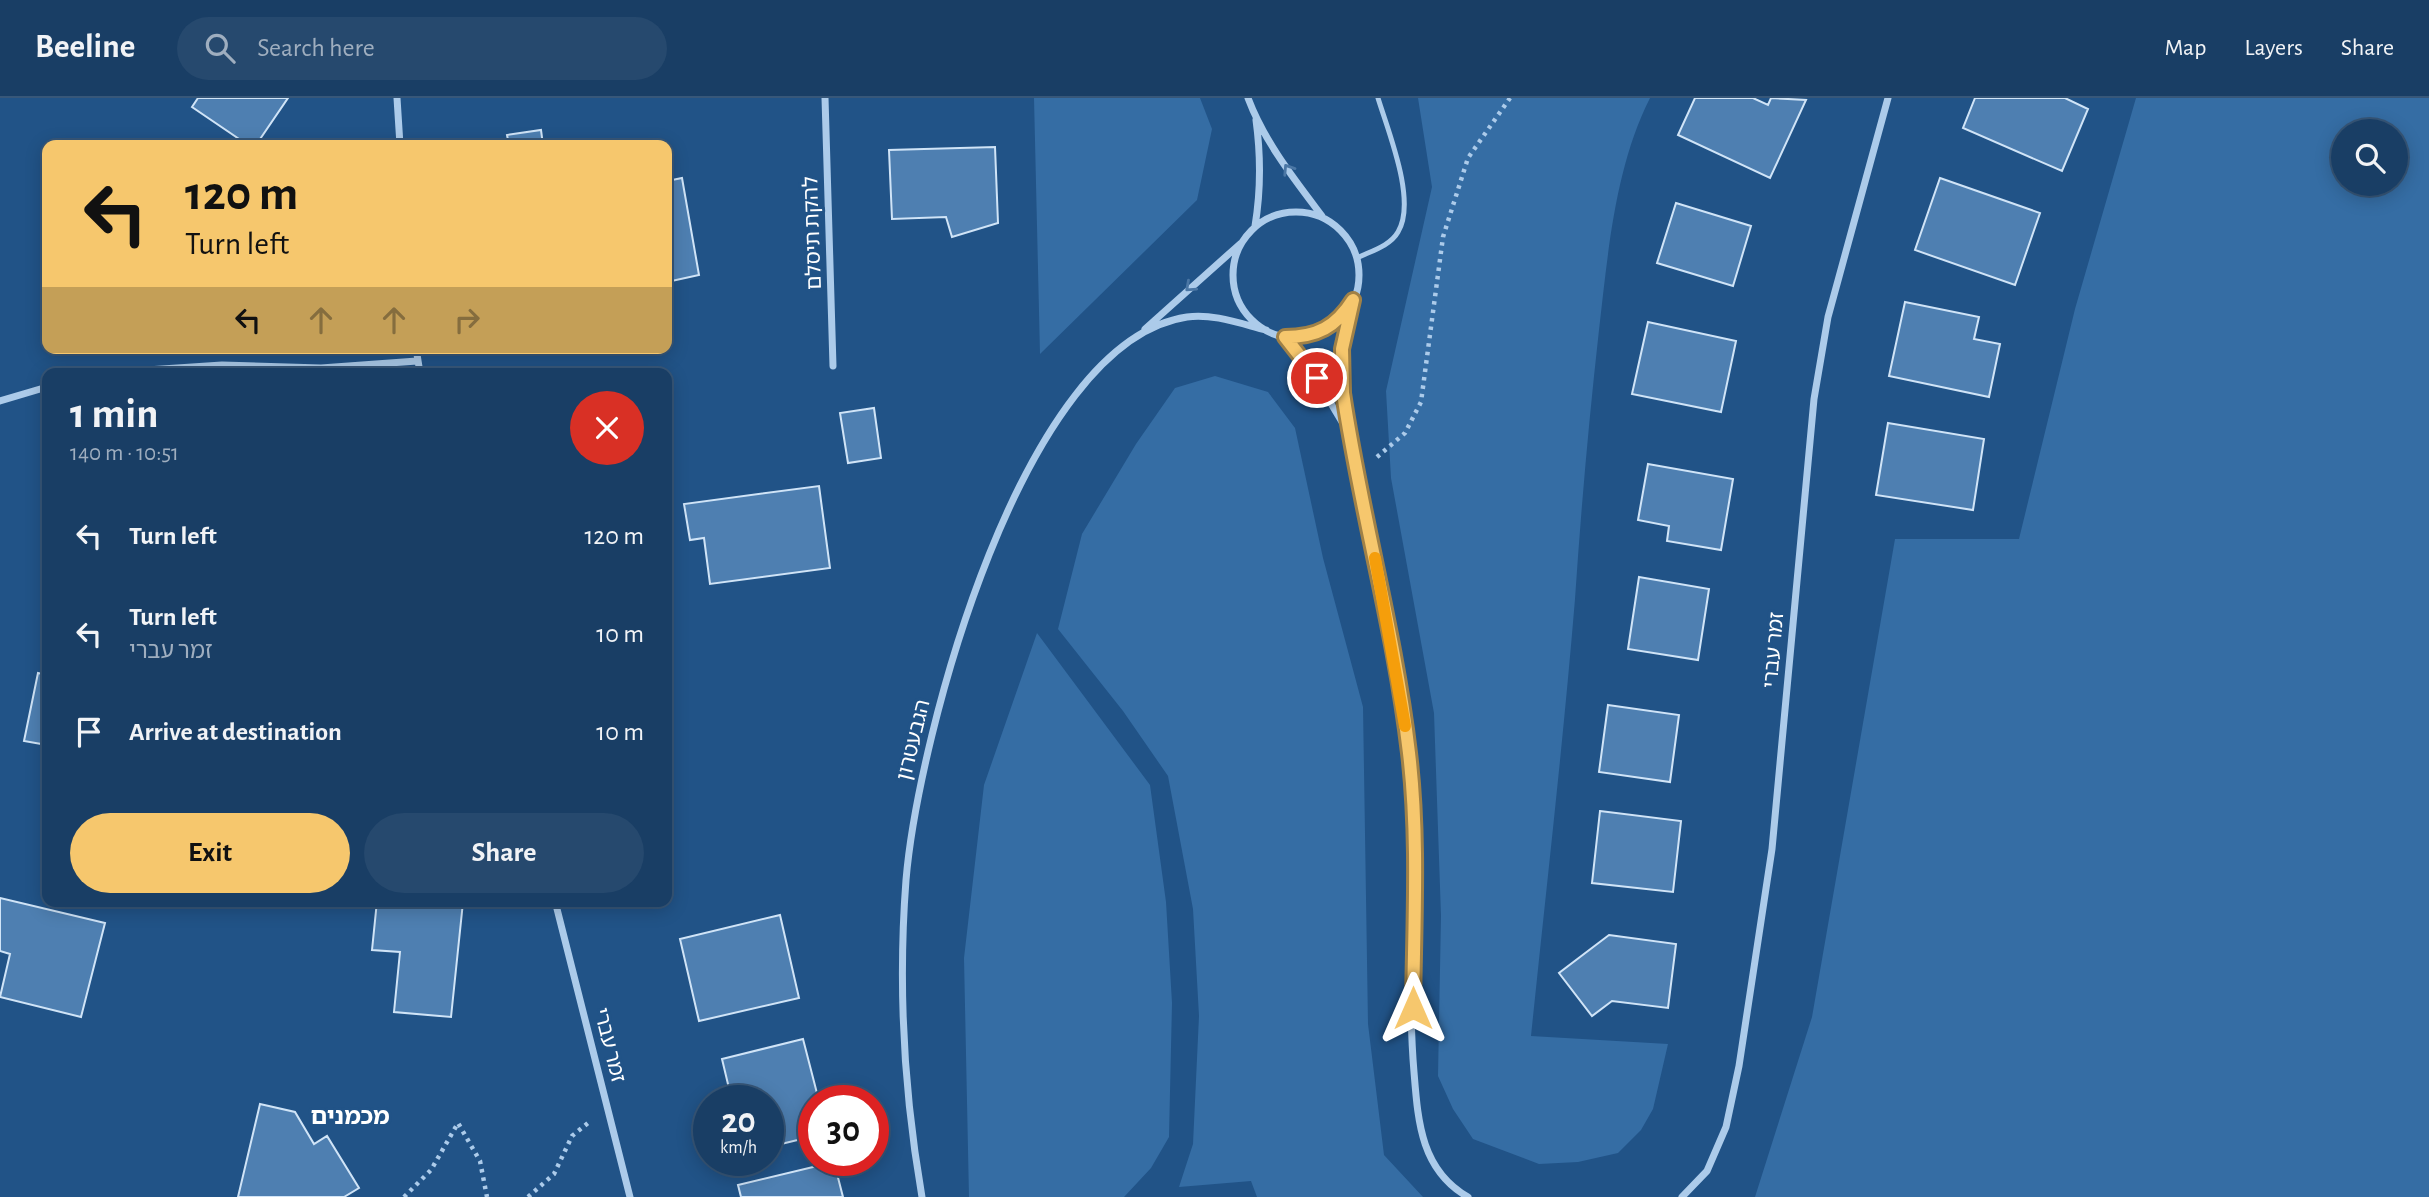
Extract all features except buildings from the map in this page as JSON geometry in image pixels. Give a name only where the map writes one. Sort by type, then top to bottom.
[{"type":"street","points":[[397,98],[400,140]]},
{"type":"street","name":"להקת תיסלם","points":[[825,98],[833,366]]},
{"type":"street","points":[[1248,98],[1255,116],[1290,172],[1324,219],[1348,239],[1357,258],[1359,279],[1342,349],[1343,393],[1399,685],[1409,755],[1414,845],[1413,1054],[1421,1137],[1436,1170],[1456,1190],[1468,1197]]},
{"type":"street","name":"זמר עברי","points":[[1682,1197],[1707,1171],[1726,1127],[1739,1066],[1772,849],[1814,399],[1841,265],[1888,98]]},
{"type":"street","points":[[1255,116],[1261,157],[1260,194],[1255,226]]},
{"type":"street","points":[[1324,219],[1292,211],[1272,215],[1255,226],[1242,242],[1234,260],[1236,291],[1249,318],[1266,330],[1285,337],[1305,337],[1324,331],[1341,318],[1353,300]]},
{"type":"street","name":"הגבעטרון","points":[[1129,344],[1242,242]]},
{"type":"street","name":"הגבעטרון","points":[[922,1197],[906,1065],[902,958],[906,878],[916,806],[939,707],[1000,530],[1022,477],[1053,425],[1083,384],[1110,356],[1154,327],[1188,317],[1220,319],[1266,330]]},
{"type":"street","points":[[1285,337],[1308,365],[1349,434]]},
{"type":"street","points":[[416,354],[419,368]]},
{"type":"street","points":[[177,368],[222,365],[321,368],[417,361]]},
{"type":"street","points":[[0,401],[42,388]]},
{"type":"street","name":"זמר עברי","points":[[557,907],[630,1197]]},
{"type":"lane","points":[[1357,258],[1388,243],[1399,231],[1404,216],[1402,179],[1378,98]]},
{"type":"path","points":[[1358,474],[1405,433],[1421,402],[1429,357],[1434,288],[1443,237],[1468,158],[1510,98]]},
{"type":"path","points":[[528,1197],[554,1174],[572,1136],[608,1107]]},
{"type":"path","points":[[404,1197],[431,1170],[458,1123],[480,1161],[487,1197]]},
{"type":"shaded area","points":[[1034,98],[1200,98],[1212,129],[1197,200],[1040,354]]},
{"type":"shaded area","points":[[1418,98],[1650,98],[1638,125],[1621,181],[1606,271],[1531,1036],[1668,1044],[1653,1109],[1641,1130],[1618,1153],[1578,1162],[1539,1164],[1473,1139],[1453,1109],[1438,1076],[1441,916],[1434,713],[1391,478],[1386,391],[1432,187]]},
{"type":"shaded area","points":[[2136,98],[2429,98],[2429,1197],[1755,1197],[1812,1017],[1895,539],[2019,539],[2075,309]]},
{"type":"shaded area","points":[[1215,376],[1268,392],[1295,428],[1323,558],[1363,707],[1368,1024],[1384,1155],[1423,1197],[1257,1197],[1251,1181],[1179,1187],[1193,1144],[1199,1016],[1193,909],[1168,776],[1123,711],[1058,629],[1082,534],[1136,444],[1175,388]]},
{"type":"shaded area","points":[[1037,633],[1150,785],[1166,902],[1172,1003],[1169,1137],[1151,1168],[1124,1197],[969,1197],[964,958],[984,785]]},
{"type":"slow traffic","points":[[1375,558],[1405,726]]},
{"type":"district","name":"מכמנים","points":[[350,1116]]},
{"type":"route","points":[[1317,378],[1285,337],[1305,337],[1324,331],[1341,318],[1353,300],[1342,349],[1343,393],[1399,685],[1409,755],[1414,845],[1413,1008]]}]
